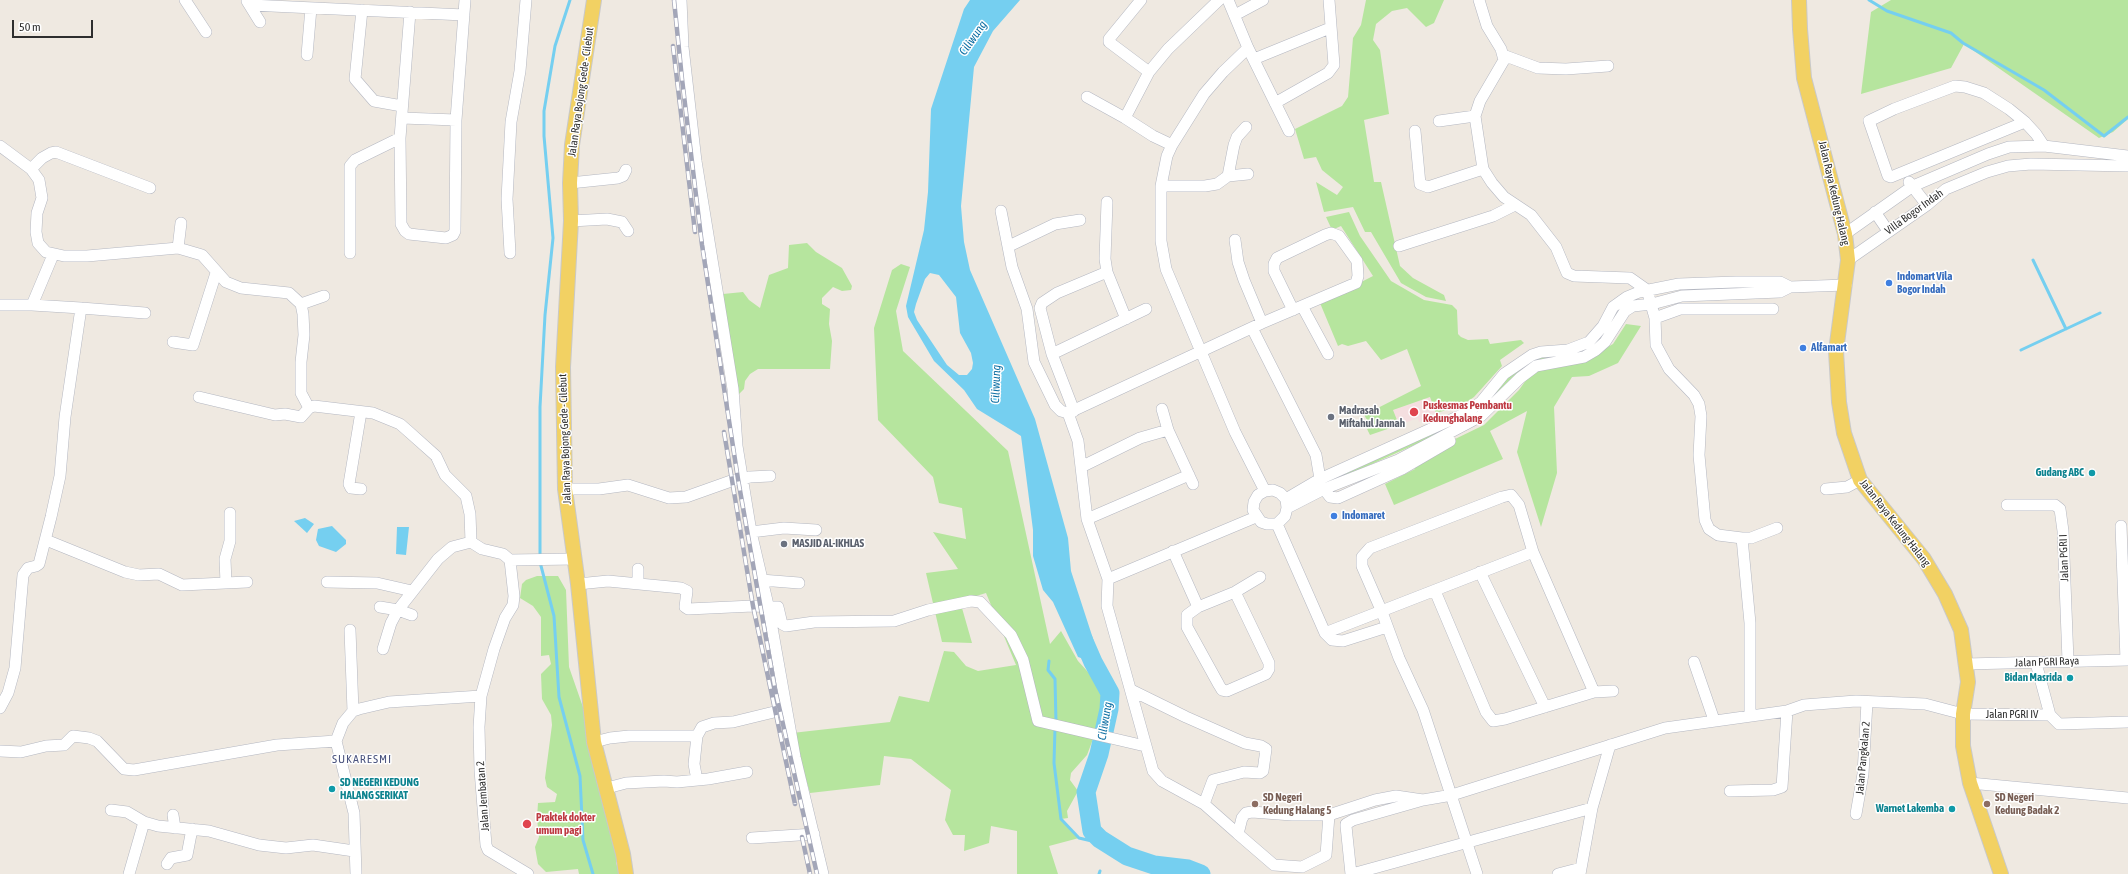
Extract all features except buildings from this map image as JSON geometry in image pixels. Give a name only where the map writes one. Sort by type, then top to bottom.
[{"type":"main road","name":"Jalan Raya Bojong Gede - Cilebut","points":[[594,0],[588,44],[578,96],[572,145],[570,183],[571,221],[563,367],[565,489],[569,559],[578,584],[594,742],[598,761],[607,788],[623,854],[626,874]]},
{"type":"main road","name":"Jalan Raya Kedung Halang","points":[[1799,0],[1804,78],[1845,234],[1848,260],[1846,285],[1836,351],[1839,402],[1844,433],[1860,480],[1921,555],[1938,582],[1962,630],[1968,682],[1963,714],[1963,746],[1970,783],[2001,874]]},
{"type":"street","points":[[185,0],[206,32]]},
{"type":"street","points":[[410,12],[400,138],[403,228],[409,234],[450,237],[455,232],[456,120],[465,0]]},
{"type":"street","points":[[510,253],[507,199],[511,122],[520,71],[526,0]]},
{"type":"street","points":[[680,0],[683,47],[696,161],[733,389],[737,446],[751,532],[768,605],[795,757],[823,874]]},
{"type":"street","points":[[1141,0],[1109,39],[1109,42],[1149,72]]},
{"type":"street","points":[[1125,118],[1149,72],[1168,49],[1219,0]]},
{"type":"street","points":[[1228,0],[1248,48],[1288,131]]},
{"type":"street","points":[[1235,15],[1264,0]]},
{"type":"street","points":[[1275,102],[1328,73],[1334,65],[1329,0]]},
{"type":"street","points":[[1479,0],[1487,26],[1503,55],[1502,64],[1480,101],[1475,116],[1483,169],[1504,197],[1532,215],[1556,247],[1567,273],[1574,276],[1630,278],[1647,290],[1656,318],[1656,345],[1669,369],[1694,395],[1699,404],[1701,416],[1699,456],[1705,520],[1709,529],[1718,535],[1751,538],[1777,528]]},
{"type":"street","points":[[248,2],[311,8],[464,15]]},
{"type":"street","points":[[248,2],[260,22]]},
{"type":"street","points":[[307,55],[311,8]]},
{"type":"street","points":[[362,10],[355,79],[374,100],[402,106]]},
{"type":"street","points":[[1254,60],[1330,28]]},
{"type":"street","points":[[1248,48],[1223,72],[1204,94],[1172,145],[1167,156],[1161,186],[1162,257],[1235,432],[1265,491]]},
{"type":"street","points":[[1503,55],[1538,68],[1566,69],[1608,66]]},
{"type":"street","points":[[2024,122],[1895,177],[1888,176],[1870,121],[1894,109],[1955,86],[1965,87],[1984,93],[2009,110],[2024,122],[2044,146]]},
{"type":"street","points":[[1087,97],[1125,118],[1153,136],[1172,145]]},
{"type":"street","points":[[1439,121],[1475,116]]},
{"type":"street","points":[[402,118],[456,120]]},
{"type":"street","points":[[1228,176],[1234,145],[1237,137],[1246,127]]},
{"type":"street","points":[[1415,131],[1420,184],[1428,187],[1483,169]]},
{"type":"street","points":[[350,253],[350,166],[355,160],[400,138]]},
{"type":"street","name":"Villa Bogor Indah","points":[[1845,234],[1913,186],[1938,174],[1995,151],[2023,145],[2044,146],[2107,159],[2128,166]]},
{"type":"street","points":[[0,146],[31,169],[39,180],[42,198],[36,221],[38,243],[43,250],[52,255],[114,254],[178,248],[202,255],[216,273],[226,282],[241,288],[289,294],[301,304],[304,327],[301,362],[301,393],[309,408]]},
{"type":"street","points":[[31,169],[42,158],[56,152],[150,188]]},
{"type":"street","name":"Villa Bogor Indah","points":[[1848,260],[1927,205],[1946,189],[1987,172],[2008,166],[2107,159],[2128,156]]},
{"type":"street","points":[[570,183],[618,178],[623,176],[626,170]]},
{"type":"street","points":[[1161,186],[1205,186],[1216,184],[1228,176],[1248,174]]},
{"type":"street","points":[[1903,174],[1927,205]]},
{"type":"street","points":[[1107,202],[1105,259],[1107,272],[1126,319]]},
{"type":"street","points":[[1399,246],[1492,216],[1515,205]]},
{"type":"street","points":[[1002,211],[1012,267],[1027,309],[1034,362],[1055,405],[1061,411],[1071,412],[1262,323],[1298,308],[1356,283],[1358,276],[1357,261],[1339,236],[1331,233],[1277,258],[1274,264],[1274,271],[1298,308],[1328,354]]},
{"type":"street","points":[[1875,212],[1888,232]]},
{"type":"street","points":[[571,221],[607,219],[622,222],[628,231]]},
{"type":"street","points":[[1009,246],[1055,224],[1080,220]]},
{"type":"street","points":[[178,248],[181,223]]},
{"type":"street","points":[[1235,240],[1238,262],[1262,323]]},
{"type":"street","points":[[32,305],[52,255]]},
{"type":"street","points":[[1107,272],[1057,294],[1042,303],[1040,308],[1052,354],[1071,412],[1078,441],[1087,519],[1108,579],[1107,606],[1131,690],[1149,764],[1157,777],[1204,804],[1274,864],[1302,867],[1326,855],[1329,815]]},
{"type":"street","points":[[173,342],[193,345],[216,273]]},
{"type":"street","points":[[1322,484],[1400,465],[1484,413],[1520,378],[1536,366],[1584,357],[1596,350],[1608,327],[1614,307],[1627,297],[1647,290],[1679,284],[1780,282],[1790,287]]},
{"type":"street","points":[[1286,504],[1322,484],[1466,413],[1481,402],[1504,374],[1518,363],[1541,352],[1568,350],[1589,342],[1634,306],[1652,304],[1682,296],[1780,292],[1790,287],[1846,285]]},
{"type":"street","points":[[301,304],[324,296]]},
{"type":"street","points":[[0,305],[81,308],[145,314]]},
{"type":"street","points":[[0,708],[8,693],[15,668],[23,575],[28,568],[39,564],[46,540],[60,476],[66,410],[81,308]]},
{"type":"street","points":[[1052,354],[1146,309]]},
{"type":"street","points":[[1656,318],[1680,309],[1773,309]]},
{"type":"street","points":[[1252,328],[1316,455],[1322,484]]},
{"type":"street","points":[[199,397],[275,415],[285,414],[301,416],[309,408],[314,406],[381,416],[400,424],[436,456],[443,472],[461,490],[469,503],[471,542]]},
{"type":"street","points":[[1087,519],[1191,480],[1168,430],[1162,409]]},
{"type":"street","points":[[361,412],[349,484],[351,488],[361,489]]},
{"type":"street","points":[[1081,467],[1140,438],[1168,430]]},
{"type":"street","points":[[565,489],[599,489],[628,485],[669,498],[686,497],[743,479],[770,476]]},
{"type":"street","points":[[1826,489],[1847,487],[1860,480]]},
{"type":"street","points":[[1273,490],[1280,493],[1286,504],[1285,516],[1277,524],[1267,524],[1256,517],[1253,510],[1254,502],[1258,495],[1265,491],[1273,490]]},
{"type":"street","points":[[1477,874],[1423,710],[1399,658],[1382,612],[1362,566],[1362,557],[1370,548],[1502,496],[1511,495],[1519,505],[1533,552],[1594,692]]},
{"type":"street","name":"Jalan PGRI I","points":[[2007,505],[2055,506],[2060,509],[2063,531],[2068,661]]},
{"type":"street","points":[[226,583],[225,559],[230,541],[230,513]]},
{"type":"street","points":[[1108,579],[1256,517]]},
{"type":"street","points":[[1277,524],[1325,633],[1332,640],[1343,640],[1387,628]]},
{"type":"street","points":[[2121,526],[2127,660]]},
{"type":"street","points":[[751,532],[784,528],[816,530]]},
{"type":"street","points":[[1742,538],[1750,623],[1750,715]]},
{"type":"street","points":[[46,540],[133,574],[154,573],[164,575],[179,583],[194,585],[247,582]]},
{"type":"street","points":[[383,649],[391,623],[398,610],[438,559],[452,547],[471,542],[482,548],[503,554],[510,560],[569,559]]},
{"type":"street","points":[[1174,551],[1198,607]]},
{"type":"street","points":[[1325,633],[1533,552]]},
{"type":"street","name":"Jalan Jembatan 2","points":[[510,560],[514,596],[513,605],[505,618],[496,643],[481,696],[479,727],[486,845],[488,850],[497,857],[528,874]]},
{"type":"street","points":[[638,569],[638,583]]},
{"type":"street","points":[[1480,572],[1545,707]]},
{"type":"street","points":[[1236,592],[1269,663],[1269,669],[1266,674],[1234,689],[1222,690],[1187,627],[1187,615],[1198,607],[1236,592],[1260,578]]},
{"type":"street","points":[[761,580],[799,583]]},
{"type":"street","points":[[578,584],[608,581],[681,588],[687,591],[686,607],[692,610],[768,605],[778,607],[782,624],[786,626],[814,622],[894,621],[928,610],[971,601],[980,602],[1011,635],[1023,660],[1038,721],[1145,746]]},
{"type":"street","points":[[327,582],[377,583],[412,591]]},
{"type":"street","points":[[1435,591],[1486,712],[1492,721],[1505,719],[1594,692],[1613,690]]},
{"type":"street","points":[[380,607],[398,610],[412,615]]},
{"type":"street","points":[[350,630],[353,710]]},
{"type":"street","name":"Jalan PGRI Raya","points":[[1966,664],[2127,660]]},
{"type":"street","points":[[1694,662],[1714,720]]},
{"type":"street","points":[[2036,663],[2050,715]]},
{"type":"street","points":[[1131,690],[1186,717],[1245,742],[1261,746],[1266,750],[1263,771],[1260,773],[1244,772],[1213,780],[1204,804]]},
{"type":"street","points":[[356,874],[354,851],[354,812],[336,740],[343,722],[353,710],[389,702],[481,696]]},
{"type":"street","name":"Jalan PGRI IV","points":[[1423,800],[1452,795],[1665,728],[1787,711],[1804,705],[1867,702],[1925,704],[1963,714],[2050,715],[2059,724],[2128,722]]},
{"type":"street","name":"Jalan Pangkalan 2","points":[[1856,814],[1863,774],[1867,702]]},
{"type":"street","points":[[697,780],[694,764],[697,736],[702,727],[714,723],[733,722],[774,712],[786,711]]},
{"type":"street","points":[[1730,791],[1773,790],[1782,787],[1787,711]]},
{"type":"street","points":[[0,751],[21,752],[46,746],[64,745],[73,736],[89,738],[97,741],[124,769],[134,770],[277,745],[336,740]]},
{"type":"street","points":[[594,742],[610,738],[629,736],[697,736]]},
{"type":"street","points":[[1558,874],[1580,871],[1592,808],[1610,745]]},
{"type":"street","points":[[607,788],[626,783],[697,780],[747,772]]},
{"type":"street","points":[[1970,783],[2128,798]]},
{"type":"street","points":[[1238,834],[1242,818],[1246,813],[1257,812],[1292,815],[1329,815],[1375,800],[1396,796],[1423,800]]},
{"type":"street","points":[[1423,800],[1353,820],[1346,824],[1352,874],[1592,808]]},
{"type":"street","points":[[111,810],[127,812],[144,822],[175,828],[223,834],[259,845],[286,848],[313,845],[354,851]]},
{"type":"street","points":[[173,815],[175,828]]},
{"type":"street","points":[[129,874],[144,822]]},
{"type":"street","points":[[167,864],[171,858],[187,855],[192,829]]},
{"type":"street","points":[[752,838],[814,834]]},
{"type":"shaded area","name":"Puskesmas Pembantu Kedunghalang","points":[[1430,397],[1436,413],[1427,415],[1428,418],[1419,422],[1418,418],[1399,425],[1393,410]]},
{"type":"green space","points":[[1366,0],[1444,0],[1434,23],[1426,27],[1407,8],[1392,11],[1376,24],[1373,40],[1380,50],[1389,114],[1364,120],[1374,182],[1381,182],[1400,266],[1413,278],[1444,295],[1446,301],[1426,297],[1401,283],[1371,232],[1365,232],[1353,207],[1324,212],[1316,182],[1337,195],[1343,187],[1322,170],[1316,157],[1304,159],[1295,129],[1342,106],[1348,97],[1353,38],[1361,25]]},
{"type":"green space","points":[[1891,0],[2128,0],[2128,119],[2113,132],[2099,138],[1964,44],[1951,68],[1861,94],[1871,12]]},
{"type":"green space","points":[[1349,212],[1360,236],[1391,281],[1424,300],[1452,305],[1457,310],[1458,334],[1461,337],[1468,340],[1488,339],[1490,344],[1521,340],[1524,343],[1500,360],[1502,366],[1474,397],[1461,406],[1436,413],[1430,397],[1393,410],[1399,425],[1370,435],[1367,429],[1371,426],[1364,415],[1421,386],[1407,349],[1381,360],[1366,341],[1348,346],[1342,344],[1338,346],[1320,303],[1373,276],[1341,226],[1332,230],[1326,217]]},
{"type":"green space","points":[[807,243],[816,252],[842,268],[852,286],[851,290],[842,291],[833,287],[822,298],[822,304],[830,309],[829,324],[832,341],[830,369],[758,369],[750,374],[745,381],[744,389],[737,396],[723,294],[743,292],[749,300],[760,308],[769,275],[788,268],[789,245]]},
{"type":"green space","points":[[901,264],[910,267],[896,311],[903,351],[1008,451],[1050,644],[1061,631],[1078,661],[1107,693],[1101,718],[1087,755],[1071,773],[1070,780],[1078,791],[1067,811],[1068,818],[1061,819],[1079,838],[1049,846],[1058,874],[1017,874],[1017,831],[991,826],[989,843],[964,851],[965,835],[953,835],[945,820],[951,790],[911,759],[884,756],[880,785],[810,793],[792,733],[890,722],[899,696],[929,702],[944,651],[954,652],[966,666],[978,671],[1016,665],[986,593],[960,601],[972,643],[942,642],[926,573],[958,569],[933,532],[966,539],[962,508],[939,503],[933,477],[878,420],[874,328],[892,270]]},
{"type":"green space","points":[[1626,324],[1641,326],[1618,363],[1589,376],[1572,377],[1554,407],[1557,473],[1541,527],[1517,452],[1527,411],[1490,431],[1503,459],[1394,505],[1385,484],[1415,469],[1414,464],[1453,440],[1484,425],[1519,390],[1536,366],[1590,357],[1613,344]]},
{"type":"green space","points":[[1560,355],[1562,357],[1540,360],[1491,402],[1485,401],[1509,376],[1533,358]]},
{"type":"green space","points":[[1479,409],[1480,412],[1443,432],[1352,473],[1300,492]]},
{"type":"green space","points":[[537,576],[558,576],[566,590],[569,667],[584,710],[616,847],[616,863],[620,874],[579,874],[578,869],[546,872],[538,864],[535,847],[539,837],[537,818],[538,803],[555,802],[557,794],[547,787],[545,778],[552,725],[551,715],[542,699],[541,674],[551,664],[549,655],[541,656],[541,617],[533,606],[520,598],[522,584],[526,580]]},
{"type":"water","points":[[970,0],[1020,0],[993,31],[974,67],[961,206],[964,242],[970,270],[1035,419],[1068,538],[1071,571],[1098,654],[1093,662],[1078,657],[1053,602],[1043,590],[1033,556],[1033,530],[1021,436],[977,409],[964,390],[934,361],[908,317],[906,306],[924,230],[928,192],[931,109],[964,9]],"holes":[[[930,273],[939,275],[956,297],[960,333],[971,353],[973,363],[972,369],[967,375],[959,375],[947,365],[917,320],[914,312],[925,279]]]},
{"type":"water","points":[[305,518],[314,524],[307,533],[294,521]]},
{"type":"water","points":[[332,526],[346,540],[346,544],[336,552],[319,546],[316,540],[318,529]]},
{"type":"water","points":[[397,527],[409,527],[406,555],[396,554]]},
{"type":"waterway","points":[[540,557],[540,407],[545,315],[553,238],[544,136],[544,111],[555,46],[570,0]]},
{"type":"waterway","points":[[1869,0],[1887,11],[1951,33],[1963,43],[2044,90],[2104,136],[2128,117]]},
{"type":"waterway","points":[[2033,260],[2066,329]]},
{"type":"waterway","points":[[2021,350],[2100,313]]},
{"type":"waterway","points":[[540,562],[554,616],[559,697],[580,776],[583,840],[593,874]]},
{"type":"waterway","name":"Ciliwung","points":[[1083,639],[1093,662],[1110,693],[1109,709],[1099,754],[1086,792],[1092,831],[1100,839],[1127,856],[1154,865],[1188,869],[1201,874]]},
{"type":"waterway","name":"Ciliwung","points":[[1049,661],[1048,670],[1055,679],[1056,723]]},
{"type":"waterway","name":"Ciliwung","points":[[1055,728],[1054,763],[1061,819],[1079,838],[1109,845]]},
{"type":"railway","points":[[674,0],[702,245],[738,479],[775,689],[817,874]]},
{"type":"railway","points":[[673,46],[695,232]]},
{"type":"railway","points":[[724,432],[753,606],[795,804]]},
{"type":"railway","points":[[802,837],[810,874]]},
{"type":"place","name":"Indomart Vila Bogor Indah","points":[[1889,283]]},
{"type":"place","name":"Alfamart","points":[[1803,348]]},
{"type":"place","name":"Puskesmas Pembantu Kedunghalang","points":[[1414,412]]},
{"type":"place","name":"Madrasah Miftahul Jannah","points":[[1331,417]]},
{"type":"place","name":"Gudang ABC","points":[[2092,473]]},
{"type":"place","name":"Indomaret","points":[[1334,516]]},
{"type":"place","name":"MASJID AL-IKHLAS","points":[[784,544]]},
{"type":"place","name":"Bidan Masrida","points":[[2070,678]]},
{"type":"place","name":"SD NEGERI KEDUNG HALANG SERIKAT","points":[[332,789]]},
{"type":"place","name":"SD Negeri Kedung Halang 5","points":[[1255,804]]},
{"type":"place","name":"SD Negeri Kedung Badak 2","points":[[1987,804]]},
{"type":"place","name":"Warnet Lakemba","points":[[1952,809]]},
{"type":"place","name":"Praktek dokter umum pagi","points":[[527,824]]},
{"type":"district","name":"SUKARESMI","points":[[362,759]]}]
